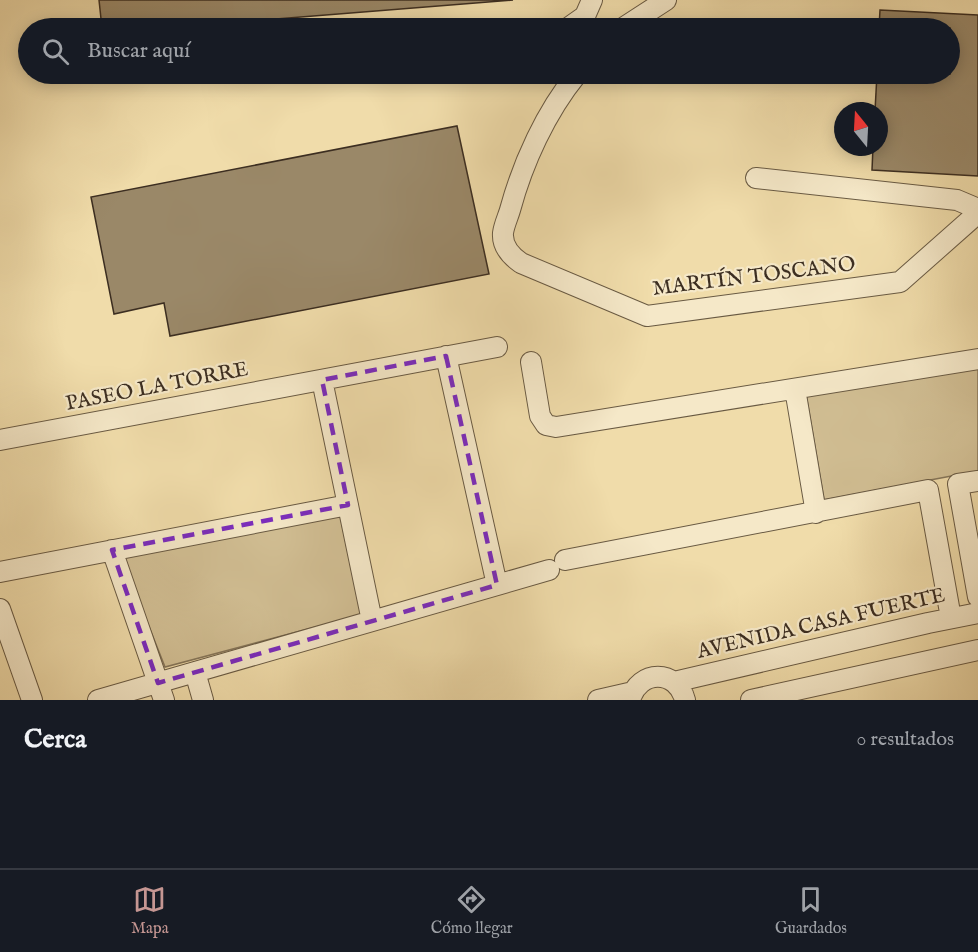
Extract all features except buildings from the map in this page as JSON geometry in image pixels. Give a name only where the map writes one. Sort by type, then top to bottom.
[{"type":"street","points":[[582,18],[592,0]]},
{"type":"street","points":[[638,18],[666,0]]},
{"type":"street","name":"MARTÍN TOSCANO","points":[[569,84],[562,92],[536,142],[514,195],[503,234],[509,254],[520,263],[647,316],[900,282],[978,211]]},
{"type":"street","points":[[756,178],[957,200],[978,211]]},
{"type":"street","name":"PASEO LA TORRE","points":[[0,440],[497,347]]},
{"type":"street","points":[[446,356],[497,585]]},
{"type":"street","points":[[531,362],[540,416],[546,425],[556,427],[978,359]]},
{"type":"street","points":[[322,380],[372,621]]},
{"type":"street","points":[[795,389],[816,513]]},
{"type":"street","points":[[978,481],[958,484],[978,597]]},
{"type":"street","points":[[98,700],[161,691],[195,672],[497,585],[557,565],[928,490],[951,618]]},
{"type":"street","points":[[0,572],[348,505]]},
{"type":"street","points":[[112,550],[161,691]]},
{"type":"street","points":[[0,609],[33,700]]},
{"type":"street","name":"AVENIDA CASA FUERTE","points":[[632,696],[638,684],[656,676],[674,682],[978,613]]},
{"type":"street","points":[[751,700],[978,650]]},
{"type":"street","points":[[195,672],[203,700]]},
{"type":"street","points":[[674,682],[681,688],[685,700]]},
{"type":"street","points":[[598,700],[632,696]]},
{"type":"highlighted area","points":[[446,356],[497,585],[158,683],[112,550],[348,505],[322,380]]},
{"type":"shaded area","points":[[978,365],[978,471],[824,500],[806,394]]},
{"type":"shaded area","points":[[339,510],[361,615],[165,667],[119,551]]}]
